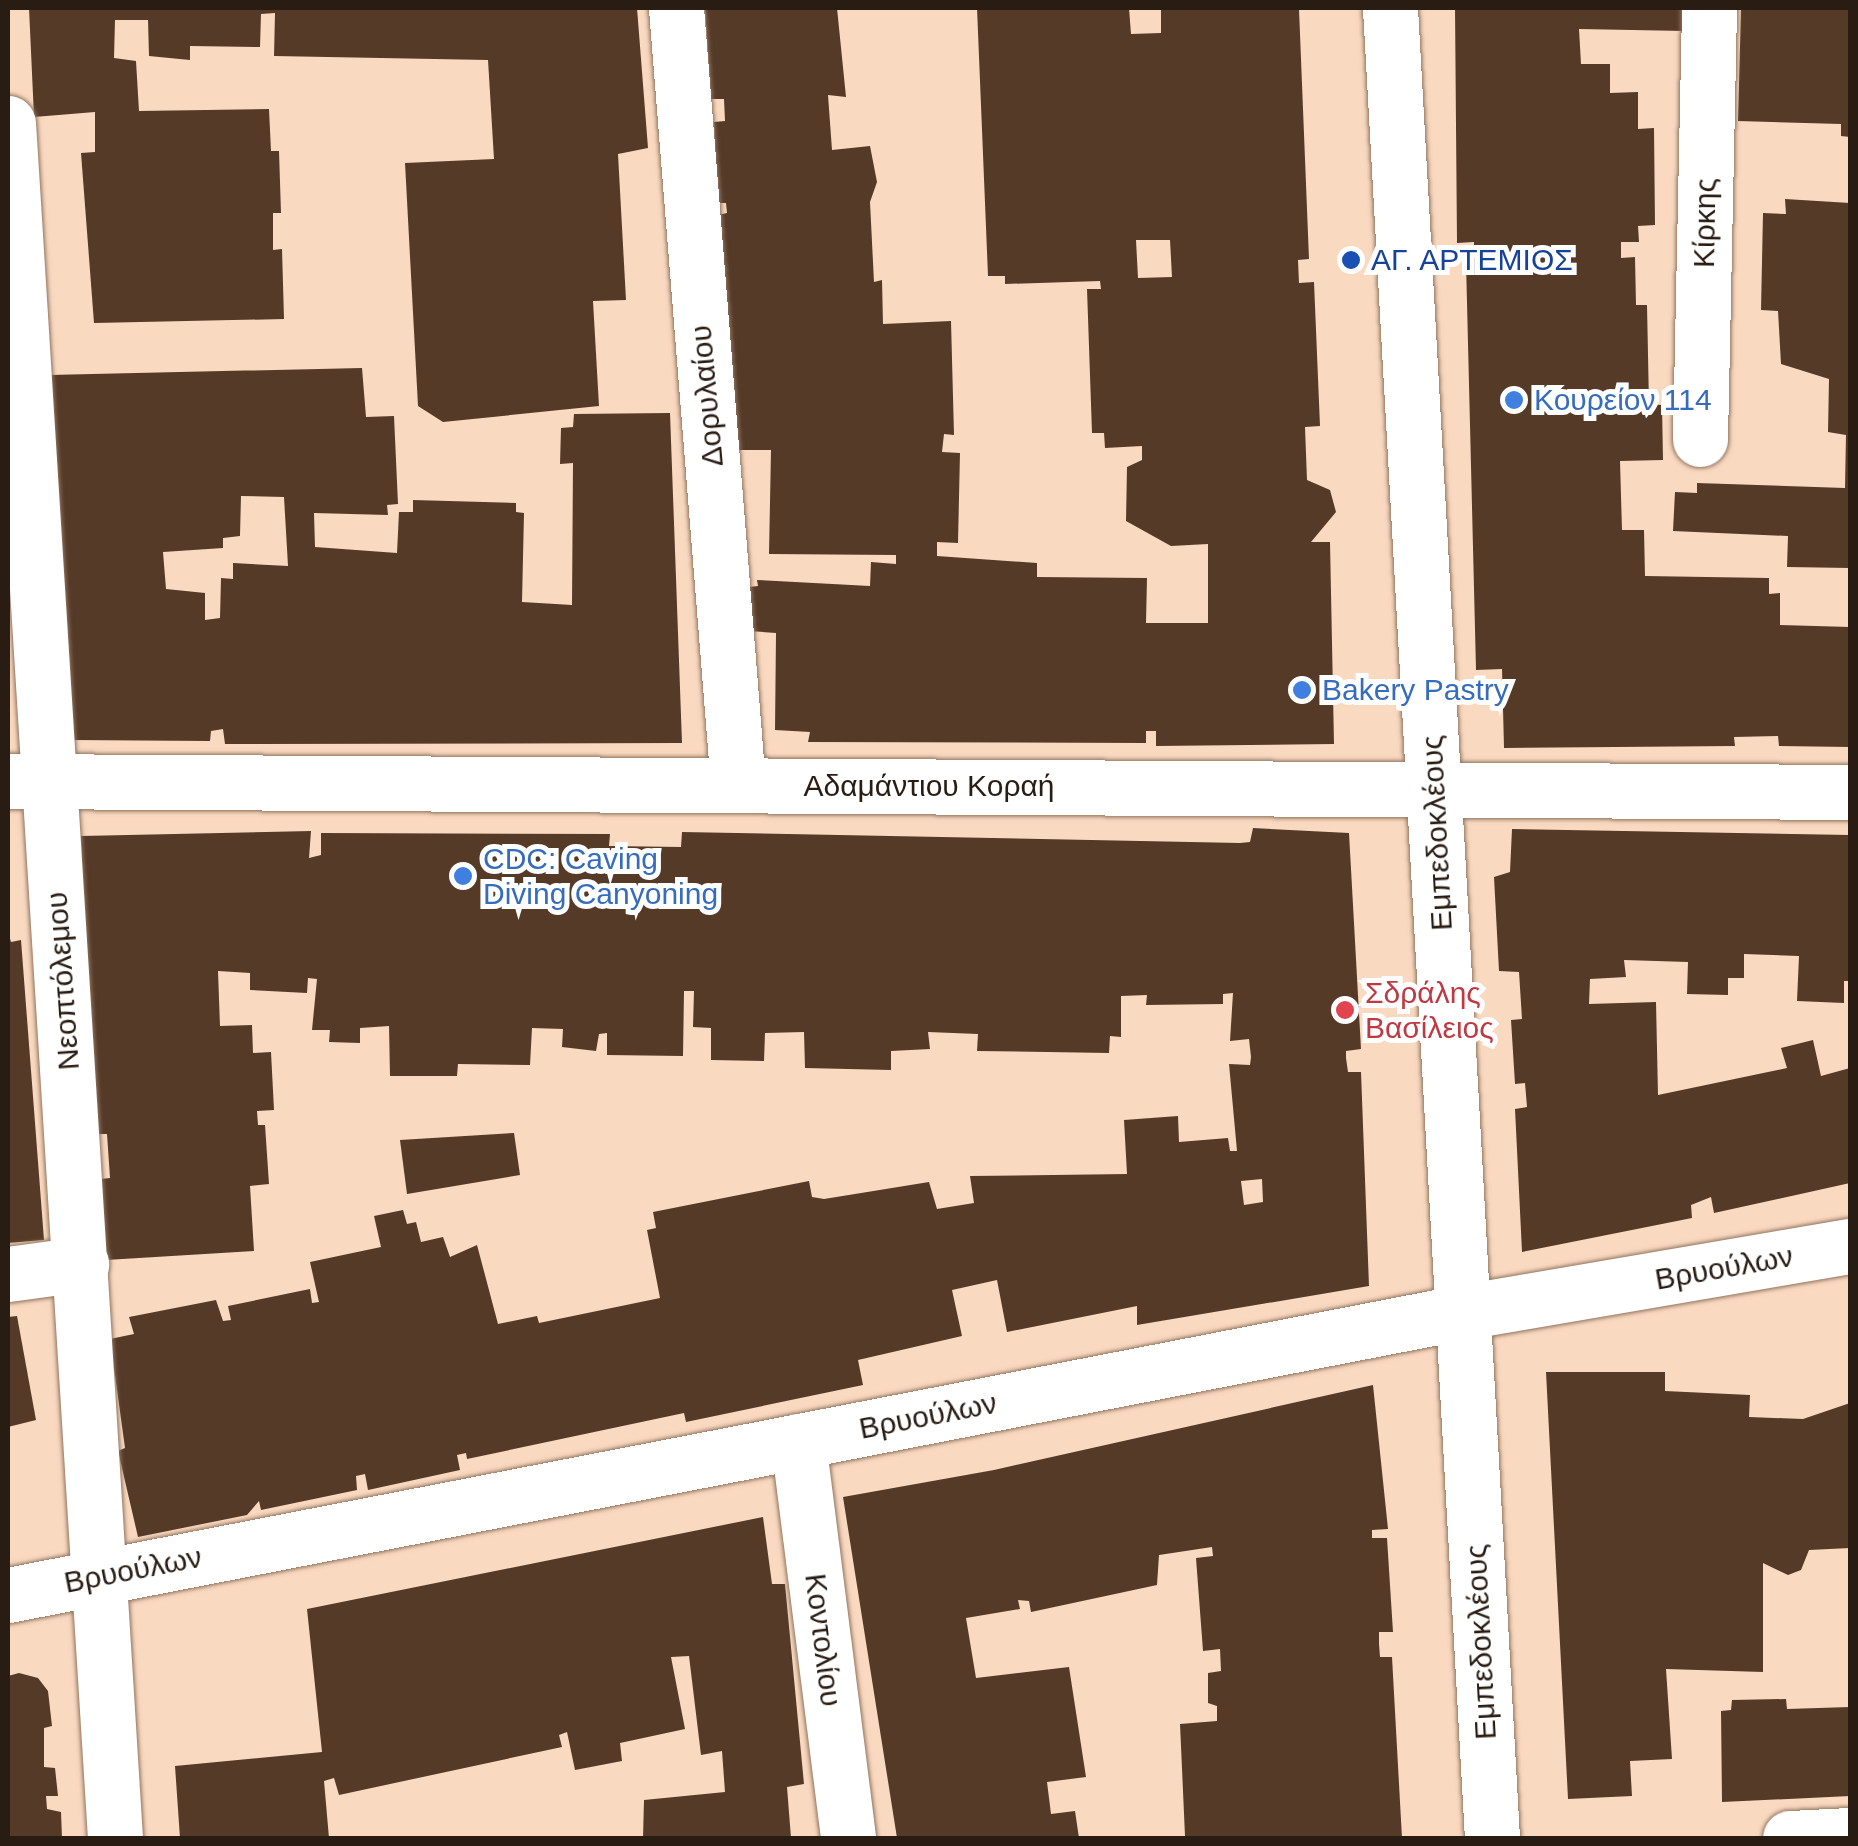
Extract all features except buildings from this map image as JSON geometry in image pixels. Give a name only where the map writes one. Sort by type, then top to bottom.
[{"type":"street","name":"Δορυλαίου","points":[[676,8],[738,785]]},
{"type":"street","name":"Εμπεδοκλέους","points":[[1390,8],[1492,1838]]},
{"type":"street","name":"Κίρκης","points":[[1700,439],[1708,8]]},
{"type":"street","name":"Νεοπτόλεμου","points":[[8,123],[29,780],[81,1264],[116,1838]]},
{"type":"street","name":"Αδαμάντιου Κοραή","points":[[29,780],[1850,792]]},
{"type":"street","name":"Βρυούλων","points":[[8,1595],[1463,1312],[1850,1246]]},
{"type":"street","points":[[8,1274],[81,1264]]},
{"type":"street","name":"Κοντολίου","points":[[798,1441],[848,1838]]},
{"type":"street","points":[[1790,1838],[1850,1835]]},
{"type":"place","name":"ΑΓ. ΑΡΤΕΜΙΟΣ","points":[[1351,260]]},
{"type":"place","name":"Κουρείον 114","points":[[1514,400]]},
{"type":"place","name":"Bakery Pastry","points":[[1302,690]]},
{"type":"place","name":"CDC: Caving Diving Canyoning","points":[[463,876]]},
{"type":"place","name":"Σδράλης Βασίλειος","points":[[1345,1010]]}]
